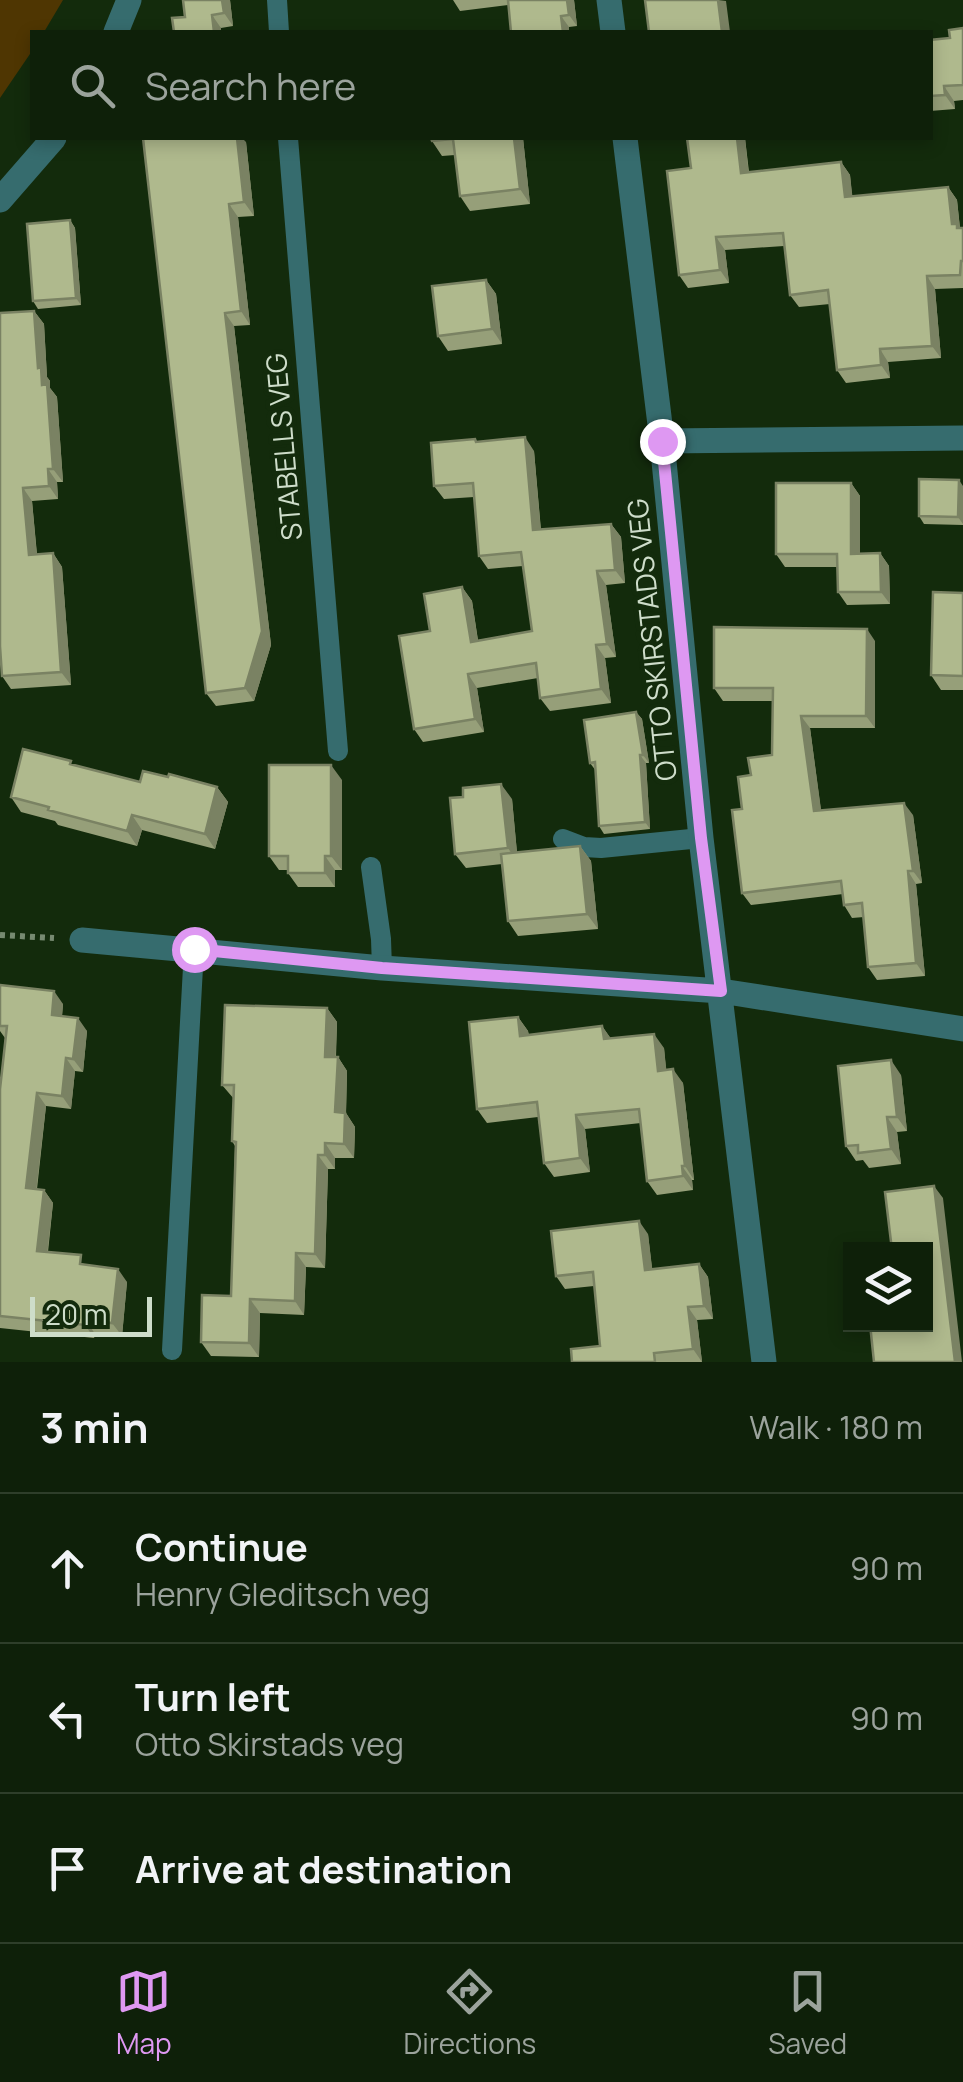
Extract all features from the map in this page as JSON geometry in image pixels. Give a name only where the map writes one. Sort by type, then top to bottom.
[{"type":"street","points":[[117,30],[128,0]]},
{"type":"street","points":[[609,0],[613,30]]},
{"type":"street","points":[[0,200],[52,140]]},
{"type":"street","name":"OTTO SKIRSTADS VEG","points":[[625,140],[662,441],[701,838],[764,1362]]},
{"type":"street","points":[[662,441],[963,438]]},
{"type":"street","points":[[82,940],[382,968],[721,991],[963,1029]]},
{"type":"lane","points":[[276,0],[279,30]]},
{"type":"lane","name":"STABELLS VEG","points":[[288,140],[338,751]]},
{"type":"lane","points":[[562,840],[601,848],[701,838]]},
{"type":"lane","points":[[371,867],[382,968]]},
{"type":"lane","points":[[172,1350],[194,949]]},
{"type":"path","points":[[0,934],[82,940]]},
{"type":"shaded area","points":[[0,0],[63,0],[45,30],[30,30],[30,54],[0,98]]},
{"type":"building","points":[[183,0],[222,0],[224,13],[212,15],[214,30],[174,30],[172,18],[185,17]]},
{"type":"building","points":[[508,0],[567,0],[569,15],[561,16],[563,30],[511,30]]},
{"type":"building","points":[[645,0],[718,0],[722,30],[649,30]]},
{"type":"building","points":[[963,28],[963,85],[944,86],[945,95],[933,96],[933,40],[950,38],[949,30]]},
{"type":"building","points":[[143,140],[237,140],[244,202],[229,204],[241,311],[225,313],[262,631],[245,688],[206,693]]},
{"type":"building","points":[[453,140],[514,140],[520,189],[460,196]]},
{"type":"building","points":[[687,140],[737,140],[741,173],[841,162],[845,197],[948,187],[952,224],[963,228],[963,261],[960,275],[927,276],[932,346],[880,349],[881,365],[837,370],[828,290],[790,295],[783,233],[716,237],[720,270],[679,275],[667,171],[691,168]]},
{"type":"building","points":[[70,220],[76,298],[33,301],[27,224]]},
{"type":"building","points":[[486,280],[492,329],[438,336],[432,286]]},
{"type":"building","points":[[34,311],[38,368],[41,367],[42,385],[47,384],[53,469],[48,469],[49,486],[23,488],[29,555],[53,553],[61,672],[2,676],[0,313]]},
{"type":"building","points":[[525,437],[533,530],[611,524],[615,570],[597,571],[607,644],[596,645],[601,689],[540,698],[536,663],[468,674],[475,719],[414,729],[399,636],[430,631],[424,594],[462,587],[471,642],[532,631],[521,552],[479,556],[473,483],[434,486],[431,443]]},
{"type":"building","points":[[919,479],[959,480],[958,517],[919,516]]},
{"type":"building","points":[[776,483],[851,483],[851,554],[880,553],[881,592],[838,592],[837,554],[776,554]]},
{"type":"building","points":[[933,592],[963,593],[963,676],[931,675]]},
{"type":"building","points":[[714,627],[867,629],[866,716],[801,716],[814,811],[904,803],[913,871],[908,871],[916,963],[868,967],[862,903],[844,905],[841,881],[742,893],[732,810],[742,809],[738,777],[751,775],[748,758],[772,755],[773,688],[714,688]]},
{"type":"building","points":[[636,712],[643,755],[645,822],[599,826],[595,762],[590,763],[584,720]]},
{"type":"building","points":[[23,749],[140,782],[143,771],[217,787],[205,834],[132,815],[127,831],[11,797]]},
{"type":"building","points":[[269,765],[331,765],[331,856],[325,856],[325,873],[288,873],[288,856],[269,856]]},
{"type":"building","points":[[501,784],[508,848],[455,854],[450,798],[463,797],[463,788]]},
{"type":"building","points":[[580,846],[587,914],[508,921],[501,854]]},
{"type":"building","points":[[0,985],[54,991],[52,1015],[78,1018],[73,1059],[66,1058],[62,1096],[37,1093],[26,1188],[44,1190],[37,1251],[81,1255],[80,1264],[118,1269],[112,1323],[86,1320],[85,1325],[0,1316],[0,1089],[7,1026],[0,1026]]},
{"type":"building","points":[[225,1005],[327,1008],[325,1057],[338,1057],[335,1112],[345,1113],[344,1144],[325,1143],[325,1155],[318,1155],[315,1254],[296,1253],[295,1301],[250,1299],[249,1343],[201,1342],[202,1295],[231,1296],[236,1142],[232,1141],[234,1085],[222,1085]]},
{"type":"building","points":[[518,1017],[520,1036],[602,1026],[604,1039],[654,1034],[658,1071],[673,1069],[683,1176],[647,1181],[639,1109],[576,1115],[580,1158],[544,1163],[537,1102],[477,1109],[469,1022]]},
{"type":"building","points":[[891,1060],[897,1117],[887,1117],[891,1149],[858,1153],[858,1145],[846,1146],[838,1066]]},
{"type":"building","points":[[934,1186],[955,1362],[874,1362],[871,1332],[933,1332],[933,1242],[891,1242],[885,1192]]},
{"type":"building","points":[[639,1221],[645,1270],[699,1264],[704,1306],[688,1307],[693,1349],[654,1353],[655,1362],[572,1362],[571,1349],[600,1346],[593,1272],[556,1276],[551,1231]]},
{"type":"route","points":[[194,949],[382,968],[721,991],[701,838],[662,441]]}]
